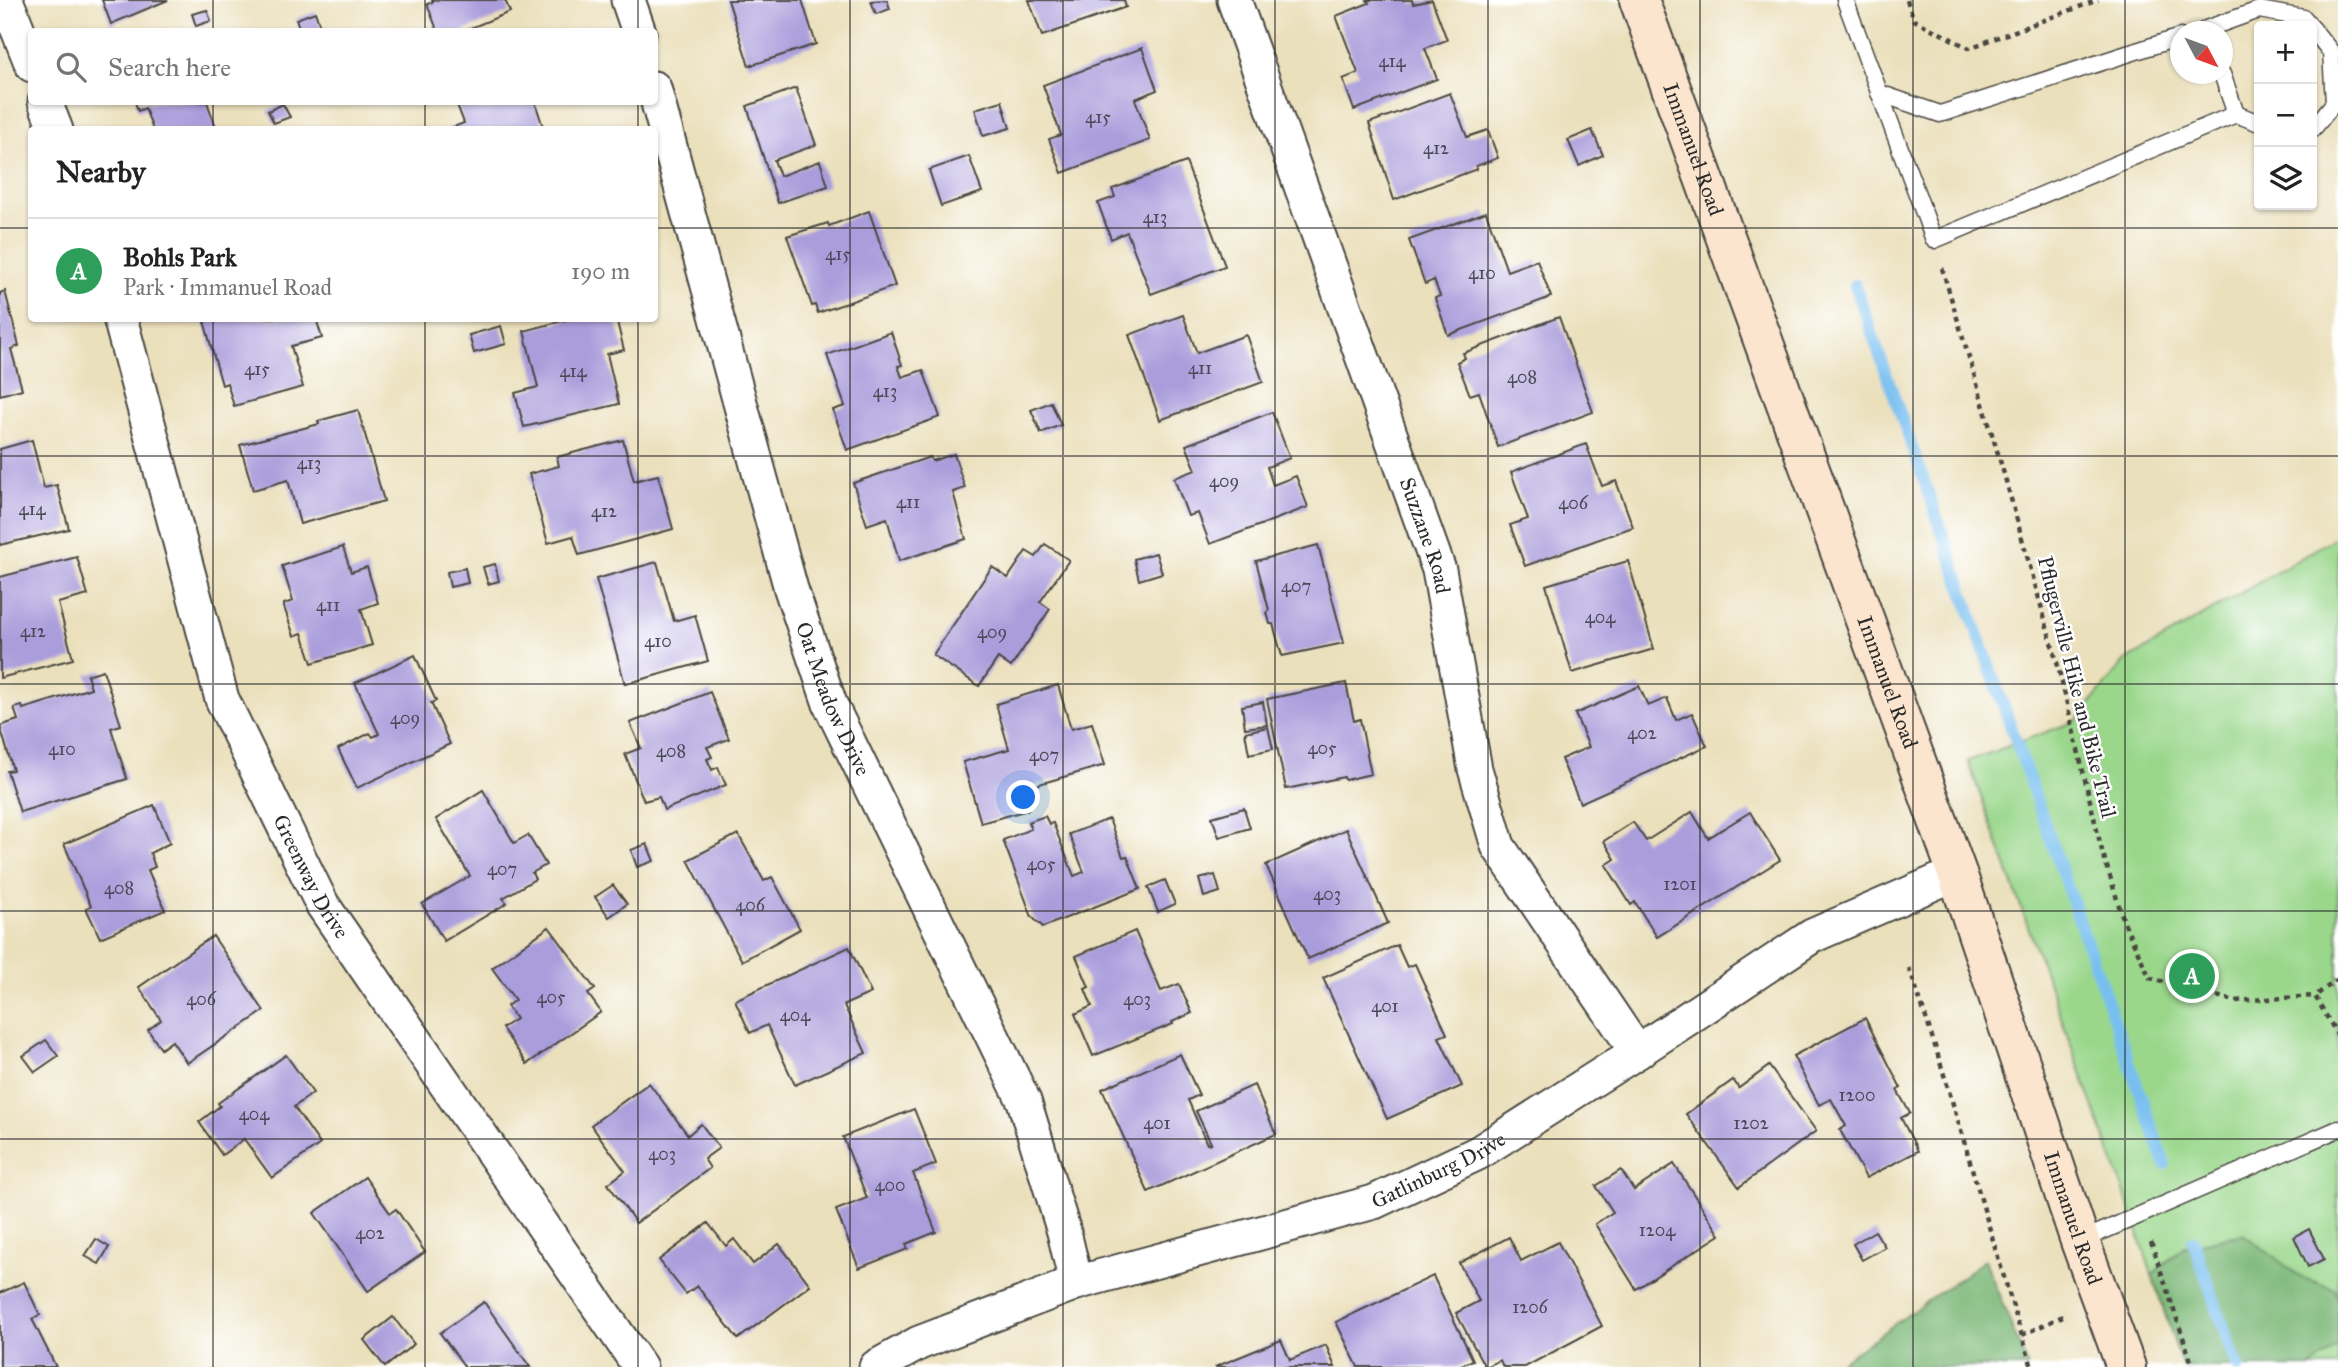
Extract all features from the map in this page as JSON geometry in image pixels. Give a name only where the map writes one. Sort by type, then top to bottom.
[{"type":"street","points":[[6,0],[28,55]]},
{"type":"street","points":[[628,0],[638,28]]},
{"type":"street","name":"Suzzane Road","points":[[1234,0],[1439,569],[1475,769],[1499,846],[1637,1052]]},
{"type":"street","name":"Immanuel Road","points":[[1639,0],[1957,873],[2080,1241],[2126,1367]]},
{"type":"street","name":"Oat Meadow Drive","points":[[658,103],[791,590],[830,704],[1024,1101],[1064,1232],[1076,1283]]},
{"type":"street","points":[[46,105],[54,126]]},
{"type":"street","name":"Greenway Drive","points":[[121,322],[222,699],[321,904],[640,1367]]},
{"type":"street","name":"Gatlinburg Drive","points":[[876,1367],[919,1343],[1076,1283],[1374,1202],[1478,1153],[1812,936],[1957,873]]},
{"type":"lane","points":[[1845,0],[1934,240],[2236,114],[2254,121]]},
{"type":"lane","points":[[2230,21],[2259,10],[2304,18],[2306,21]]},
{"type":"lane","points":[[2317,34],[2331,52],[2334,103],[2317,124]]},
{"type":"lane","points":[[1879,93],[1940,114],[2170,40]]},
{"type":"lane","points":[[2226,84],[2236,114]]},
{"type":"lane","points":[[2080,1241],[2338,1129]]},
{"type":"path","points":[[1907,0],[1913,20],[1969,48],[2098,0]]},
{"type":"path","name":"Pflugerville Hike and Bike Trail","points":[[1934,240],[2058,666],[2101,847],[2124,922],[2150,978],[2235,1001],[2315,996]]},
{"type":"path","points":[[1909,968],[1935,1042],[2032,1367]]},
{"type":"path","points":[[2338,979],[2315,996],[2338,1036]]},
{"type":"path","points":[[2142,1215],[2193,1367]]},
{"type":"path","points":[[2022,1335],[2063,1316]]},
{"type":"green space","points":[[2338,536],[2338,1367],[2183,1367],[2124,1191],[1968,761],[2076,721],[2124,662]]},
{"type":"green space","points":[[2243,1234],[2301,1277],[2335,1289],[2338,1300],[2338,1346],[2311,1367],[2183,1367],[2152,1275],[2183,1247]]},
{"type":"green space","points":[[1985,1260],[2028,1367],[1834,1367]]},
{"type":"building","points":[[102,0],[168,0],[111,24]]},
{"type":"building","points":[[432,0],[505,0],[510,12],[471,28],[436,28],[427,4],[433,2]]},
{"type":"building","points":[[728,0],[802,0],[816,44],[749,66]]},
{"type":"building","points":[[887,0],[890,9],[876,14],[871,1]]},
{"type":"building","points":[[1029,0],[1124,0],[1126,7],[1042,36]]},
{"type":"building","points":[[1367,0],[1412,0],[1413,4],[1432,0],[1447,40],[1425,48],[1437,79],[1354,110],[1343,79],[1358,73],[1336,16],[1369,3]]},
{"type":"building","points":[[207,10],[211,21],[196,26],[192,14]]},
{"type":"building","points":[[315,12],[321,28],[299,28],[296,19]]},
{"type":"building","points":[[1142,48],[1157,90],[1135,99],[1150,140],[1062,173],[1049,139],[1061,135],[1043,85]]},
{"type":"building","points":[[796,88],[816,145],[774,160],[780,176],[820,161],[828,186],[778,203],[747,106]]},
{"type":"building","points":[[1450,93],[1467,137],[1488,130],[1498,158],[1476,166],[1477,169],[1394,200],[1369,123]]},
{"type":"building","points":[[1002,101],[1010,128],[983,136],[975,109]]},
{"type":"building","points":[[136,105],[208,105],[216,126],[152,126],[145,108],[138,111]]},
{"type":"building","points":[[284,105],[290,117],[274,123],[268,111]]},
{"type":"building","points":[[457,105],[536,105],[543,126],[456,126],[464,123]]},
{"type":"building","points":[[1592,130],[1603,155],[1579,166],[1568,140]]},
{"type":"building","points":[[969,156],[982,192],[941,206],[929,170]]},
{"type":"building","points":[[1186,162],[1225,266],[1151,294],[1127,232],[1111,239],[1098,203],[1115,197],[1112,189]]},
{"type":"building","points":[[869,211],[895,286],[818,313],[815,305],[812,306],[787,236],[828,223],[829,226]]},
{"type":"building","points":[[1486,212],[1507,271],[1537,260],[1551,297],[1448,335],[1435,298],[1440,296],[1434,280],[1425,284],[1409,240]]},
{"type":"building","points":[[5,291],[19,346],[11,349],[22,389],[0,395],[0,293]]},
{"type":"building","points":[[1183,315],[1197,353],[1246,335],[1263,382],[1160,420],[1129,335]]},
{"type":"building","points":[[1559,317],[1593,412],[1498,447],[1479,392],[1470,395],[1457,362],[1465,358],[1463,353]]},
{"type":"building","points":[[204,322],[317,322],[322,338],[291,346],[303,387],[234,406],[227,383],[222,385]]},
{"type":"building","points":[[558,322],[617,322],[624,350],[607,354],[619,404],[524,427],[515,393],[538,387],[524,331]]},
{"type":"building","points":[[501,326],[506,344],[474,353],[469,335]]},
{"type":"building","points":[[891,332],[902,365],[898,366],[902,377],[923,370],[940,417],[847,450],[833,410],[845,406],[827,355]]},
{"type":"building","points":[[1051,402],[1061,425],[1041,433],[1031,410]]},
{"type":"building","points":[[358,410],[384,501],[300,524],[288,480],[253,490],[240,445],[319,424],[318,421]]},
{"type":"building","points":[[1272,412],[1290,458],[1267,467],[1273,485],[1296,476],[1308,507],[1210,544],[1198,513],[1188,516],[1174,478],[1196,470],[1186,445]]},
{"type":"building","points":[[32,440],[44,488],[57,485],[69,529],[0,545],[0,449]]},
{"type":"building","points":[[623,440],[634,481],[658,475],[673,529],[579,555],[573,536],[548,543],[529,474],[559,466],[557,457]]},
{"type":"building","points":[[1586,444],[1602,486],[1616,481],[1633,527],[1525,566],[1510,525],[1528,519],[1511,472]]},
{"type":"building","points":[[954,454],[965,488],[953,492],[966,539],[899,561],[887,518],[867,525],[853,483],[930,457],[932,461]]},
{"type":"building","points":[[1045,544],[1069,560],[1040,602],[1050,609],[1011,667],[998,658],[979,686],[933,655],[992,567],[1008,578],[1026,551],[1036,557]]},
{"type":"building","points":[[1318,545],[1344,643],[1282,656],[1273,624],[1270,624],[1256,561]]},
{"type":"building","points":[[343,547],[351,572],[367,567],[378,603],[361,609],[372,645],[312,663],[302,633],[294,636],[284,607],[284,604],[293,601],[282,566]]},
{"type":"building","points":[[1156,553],[1162,573],[1139,580],[1134,559]]},
{"type":"building","points":[[77,557],[88,595],[58,603],[73,659],[0,678],[0,577]]},
{"type":"building","points":[[1628,561],[1654,649],[1572,673],[1546,585]]},
{"type":"building","points":[[657,562],[674,621],[695,615],[708,661],[625,684],[596,579]]},
{"type":"building","points":[[495,564],[499,581],[488,584],[483,567]]},
{"type":"building","points":[[465,568],[468,583],[450,587],[447,572]]},
{"type":"building","points":[[415,655],[436,701],[431,703],[450,744],[357,788],[338,749],[370,733],[373,737],[379,734],[355,683]]},
{"type":"building","points":[[103,670],[121,725],[111,728],[127,779],[20,812],[7,771],[13,770],[0,726],[18,720],[14,708],[22,706],[23,709],[91,688],[87,675]]},
{"type":"building","points":[[1346,683],[1354,721],[1360,719],[1371,774],[1286,789],[1267,699]]},
{"type":"building","points":[[1058,685],[1071,729],[1092,723],[1105,765],[1022,789],[1028,810],[981,823],[963,762],[1009,749],[996,704]]},
{"type":"building","points":[[1639,686],[1648,706],[1667,698],[1676,720],[1692,713],[1707,746],[1580,803],[1561,759],[1589,747],[1575,714]]},
{"type":"building","points":[[710,692],[729,739],[707,747],[712,757],[707,759],[712,770],[718,767],[726,785],[664,810],[659,797],[644,801],[625,754],[641,748],[630,723]]},
{"type":"building","points":[[1263,702],[1267,725],[1245,728],[1242,706]]},
{"type":"building","points":[[1268,727],[1273,749],[1249,754],[1245,732]]},
{"type":"building","points":[[483,790],[514,843],[528,835],[546,865],[532,873],[535,879],[503,898],[507,903],[444,941],[422,904],[470,876],[436,819]]},
{"type":"building","points":[[154,805],[170,843],[150,853],[155,867],[148,870],[165,910],[100,938],[86,908],[91,906],[64,844]]},
{"type":"building","points":[[1244,808],[1250,828],[1219,837],[1212,817]]},
{"type":"building","points":[[1692,812],[1708,838],[1750,812],[1780,860],[1657,937],[1635,902],[1631,905],[1606,865],[1615,859],[1604,841],[1633,822],[1646,841]]},
{"type":"building","points":[[1045,816],[1049,824],[1053,823],[1074,876],[1084,872],[1069,834],[1109,819],[1123,857],[1127,856],[1140,889],[1043,927],[1032,917],[1003,840],[1031,829],[1028,822]]},
{"type":"building","points":[[1346,829],[1388,923],[1308,959],[1266,865]]},
{"type":"building","points":[[738,834],[764,881],[772,877],[800,929],[742,961],[688,860]]},
{"type":"building","points":[[647,844],[654,861],[637,867],[631,850]]},
{"type":"building","points":[[1215,875],[1220,892],[1204,897],[1199,879]]},
{"type":"building","points":[[1165,880],[1175,904],[1158,912],[1148,887]]},
{"type":"building","points":[[613,885],[627,904],[609,917],[595,897]]},
{"type":"building","points":[[549,927],[595,989],[588,994],[601,1012],[527,1064],[502,1028],[516,1019],[507,1006],[515,1000],[492,968]]},
{"type":"building","points":[[1135,931],[1161,991],[1179,984],[1192,1013],[1172,1022],[1173,1024],[1093,1056],[1075,1014],[1092,1006],[1085,989],[1089,987],[1076,956]]},
{"type":"building","points":[[213,936],[264,1011],[187,1063],[172,1041],[161,1049],[148,1030],[161,1020],[139,987]]},
{"type":"building","points":[[1397,945],[1407,967],[1415,964],[1447,1034],[1439,1037],[1462,1086],[1387,1119],[1323,978]]},
{"type":"building","points":[[849,947],[871,993],[844,1005],[866,1053],[795,1085],[767,1025],[750,1033],[735,1000]]},
{"type":"building","points":[[1865,1018],[1901,1088],[1897,1090],[1910,1113],[1901,1118],[1918,1151],[1866,1178],[1840,1130],[1846,1126],[1831,1099],[1819,1105],[1793,1056]]},
{"type":"building","points":[[46,1040],[58,1056],[35,1072],[23,1056]]},
{"type":"building","points":[[1180,1054],[1199,1095],[1188,1100],[1207,1144],[1211,1143],[1196,1111],[1254,1085],[1276,1134],[1148,1192],[1102,1089]]},
{"type":"building","points":[[286,1055],[313,1093],[294,1107],[320,1144],[272,1178],[244,1139],[222,1155],[199,1122],[220,1106],[218,1103]]},
{"type":"building","points":[[1769,1066],[1816,1131],[1739,1187],[1686,1114],[1733,1080],[1739,1088]]},
{"type":"building","points":[[649,1083],[688,1135],[701,1124],[719,1148],[704,1159],[710,1168],[636,1223],[608,1184],[625,1171],[591,1125]]},
{"type":"building","points":[[914,1109],[936,1164],[913,1173],[936,1232],[906,1244],[908,1249],[859,1268],[836,1210],[867,1198],[843,1137]]},
{"type":"building","points":[[1674,1164],[1720,1235],[1636,1289],[1595,1224],[1613,1212],[1596,1186],[1621,1170],[1634,1190]]},
{"type":"building","points":[[365,1177],[390,1213],[396,1209],[425,1252],[368,1291],[314,1213]]},
{"type":"building","points":[[708,1223],[726,1246],[734,1239],[753,1264],[779,1244],[810,1285],[738,1339],[697,1286],[686,1294],[659,1260]]},
{"type":"building","points":[[2309,1229],[2324,1259],[2308,1267],[2294,1237]]},
{"type":"building","points":[[1875,1231],[1885,1247],[1862,1260],[1853,1244]]},
{"type":"building","points":[[1509,1237],[1521,1261],[1558,1242],[1602,1326],[1525,1367],[1503,1367],[1500,1360],[1485,1367],[1456,1313],[1479,1301],[1459,1263]]},
{"type":"building","points":[[96,1239],[109,1247],[99,1264],[85,1256]]},
{"type":"building","points":[[1433,1276],[1473,1360],[1457,1367],[1358,1367],[1336,1322]]},
{"type":"building","points":[[24,1282],[40,1315],[32,1319],[56,1367],[0,1367],[0,1293]]},
{"type":"building","points":[[484,1302],[530,1367],[465,1367],[440,1333]]},
{"type":"building","points":[[393,1317],[414,1344],[385,1367],[364,1340]]},
{"type":"building","points":[[1281,1340],[1290,1360],[1326,1345],[1335,1367],[1215,1367]]},
{"type":"waterway","points":[[1855,285],[2165,1164]]},
{"type":"waterway","points":[[2193,1241],[2238,1367]]},
{"type":"place","name":"Bohls Park","points":[[2192,976]]}]
